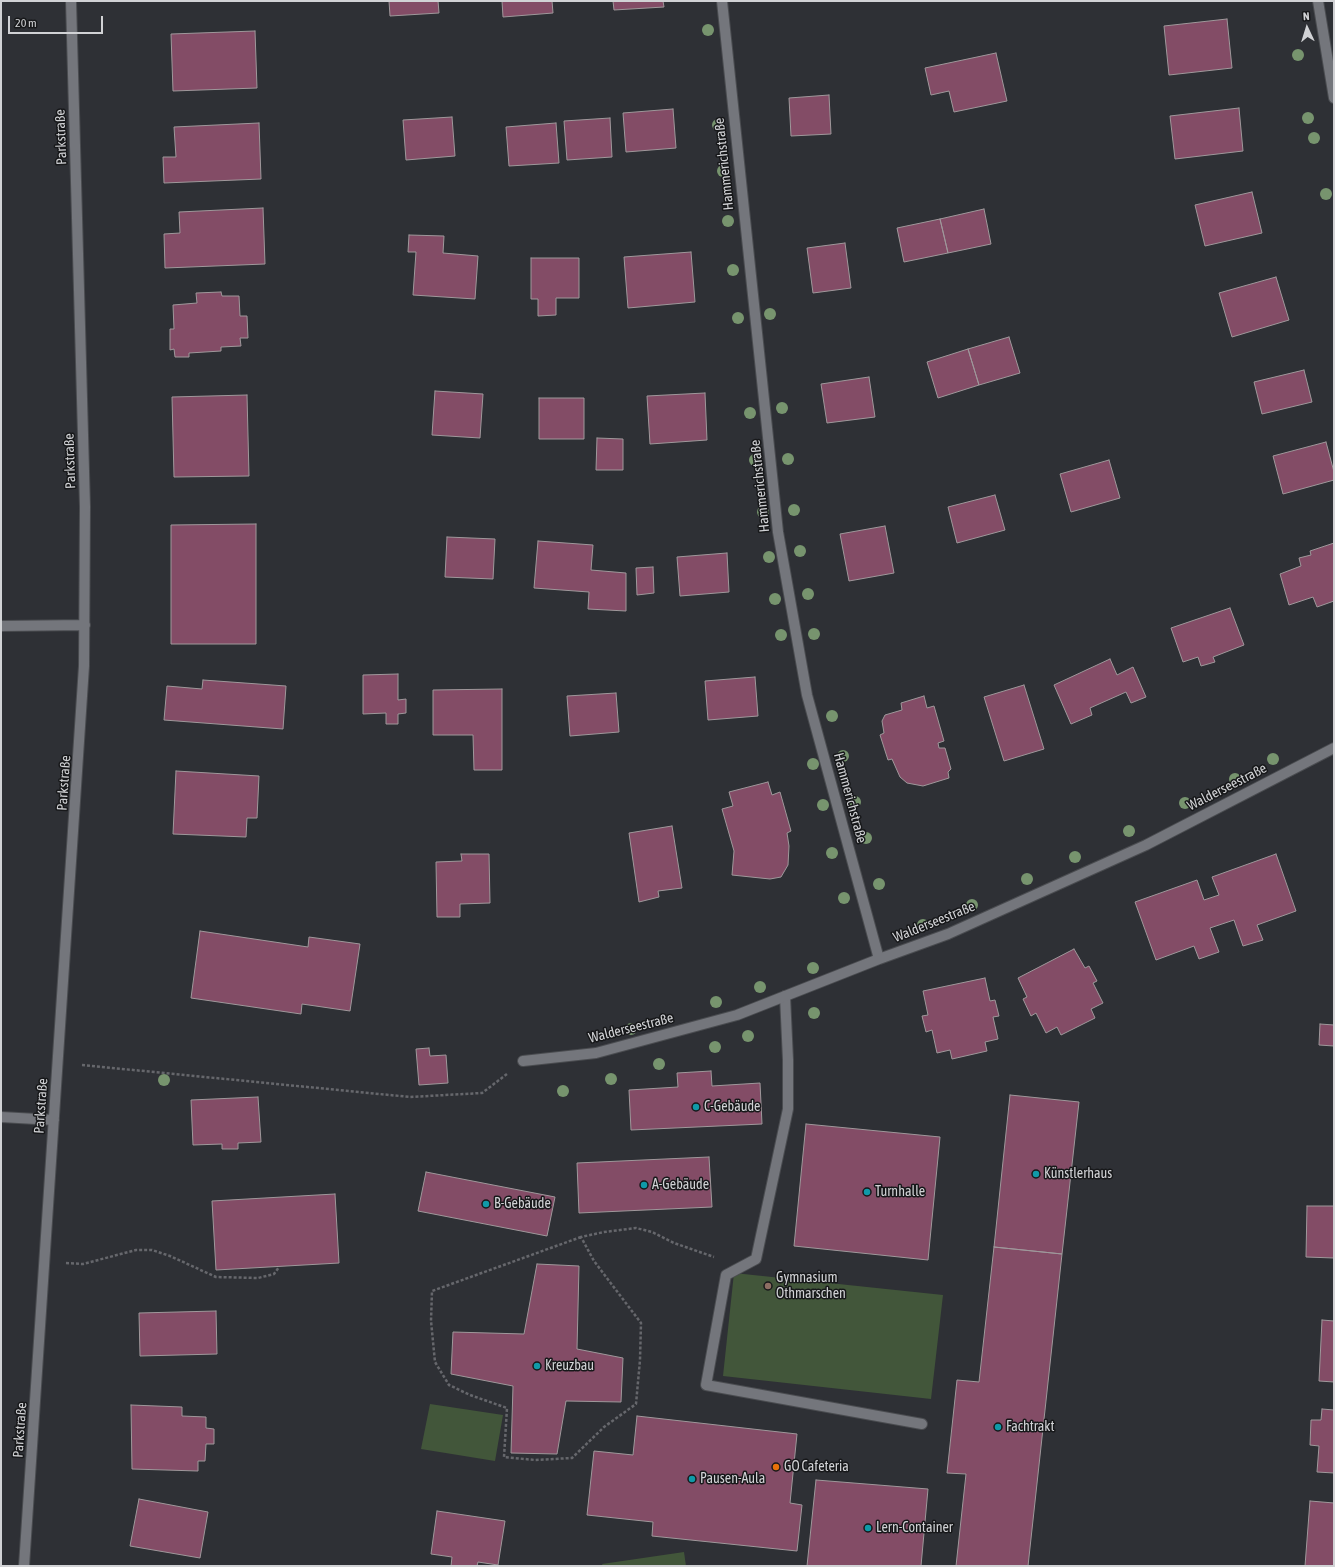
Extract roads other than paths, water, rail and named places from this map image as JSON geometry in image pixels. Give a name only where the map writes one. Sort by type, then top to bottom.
[{"type":"street","name":"Parkstraße","points":[[24,1566],[80,745],[85,625],[85,507],[71,1]]},
{"type":"street","name":"Hammerichstraße","points":[[722,1],[778,532],[807,695],[879,959]]},
{"type":"street","points":[[1318,1],[1334,98]]},
{"type":"street","points":[[1,626],[85,625]]},
{"type":"street","name":"Walderseestraße","points":[[523,1061],[596,1053],[737,1015],[879,959],[948,934],[1146,845],[1334,748]]},
{"type":"street","points":[[785,996],[788,1060],[788,1109],[756,1259],[726,1275],[706,1385],[922,1424]]},
{"type":"street","points":[[1,1117],[54,1120]]},
{"type":"place","name":"C-Gebäude","points":[[696,1107]]},
{"type":"place","name":"Künstlerhaus","points":[[1036,1174]]},
{"type":"place","name":"A-Gebäude","points":[[644,1185]]},
{"type":"place","name":"Turnhalle","points":[[867,1192]]},
{"type":"place","name":"B-Gebäude","points":[[486,1204]]},
{"type":"place","name":"Gymnasium Othmarschen","points":[[768,1286]]},
{"type":"place","name":"Kreuzbau","points":[[537,1366]]},
{"type":"place","name":"Fachtrakt","points":[[998,1427]]},
{"type":"place","name":"GO Cafeteria","points":[[776,1467]]},
{"type":"place","name":"Pausen-Aula","points":[[692,1479]]},
{"type":"place","name":"Lern-Container","points":[[868,1528]]}]
